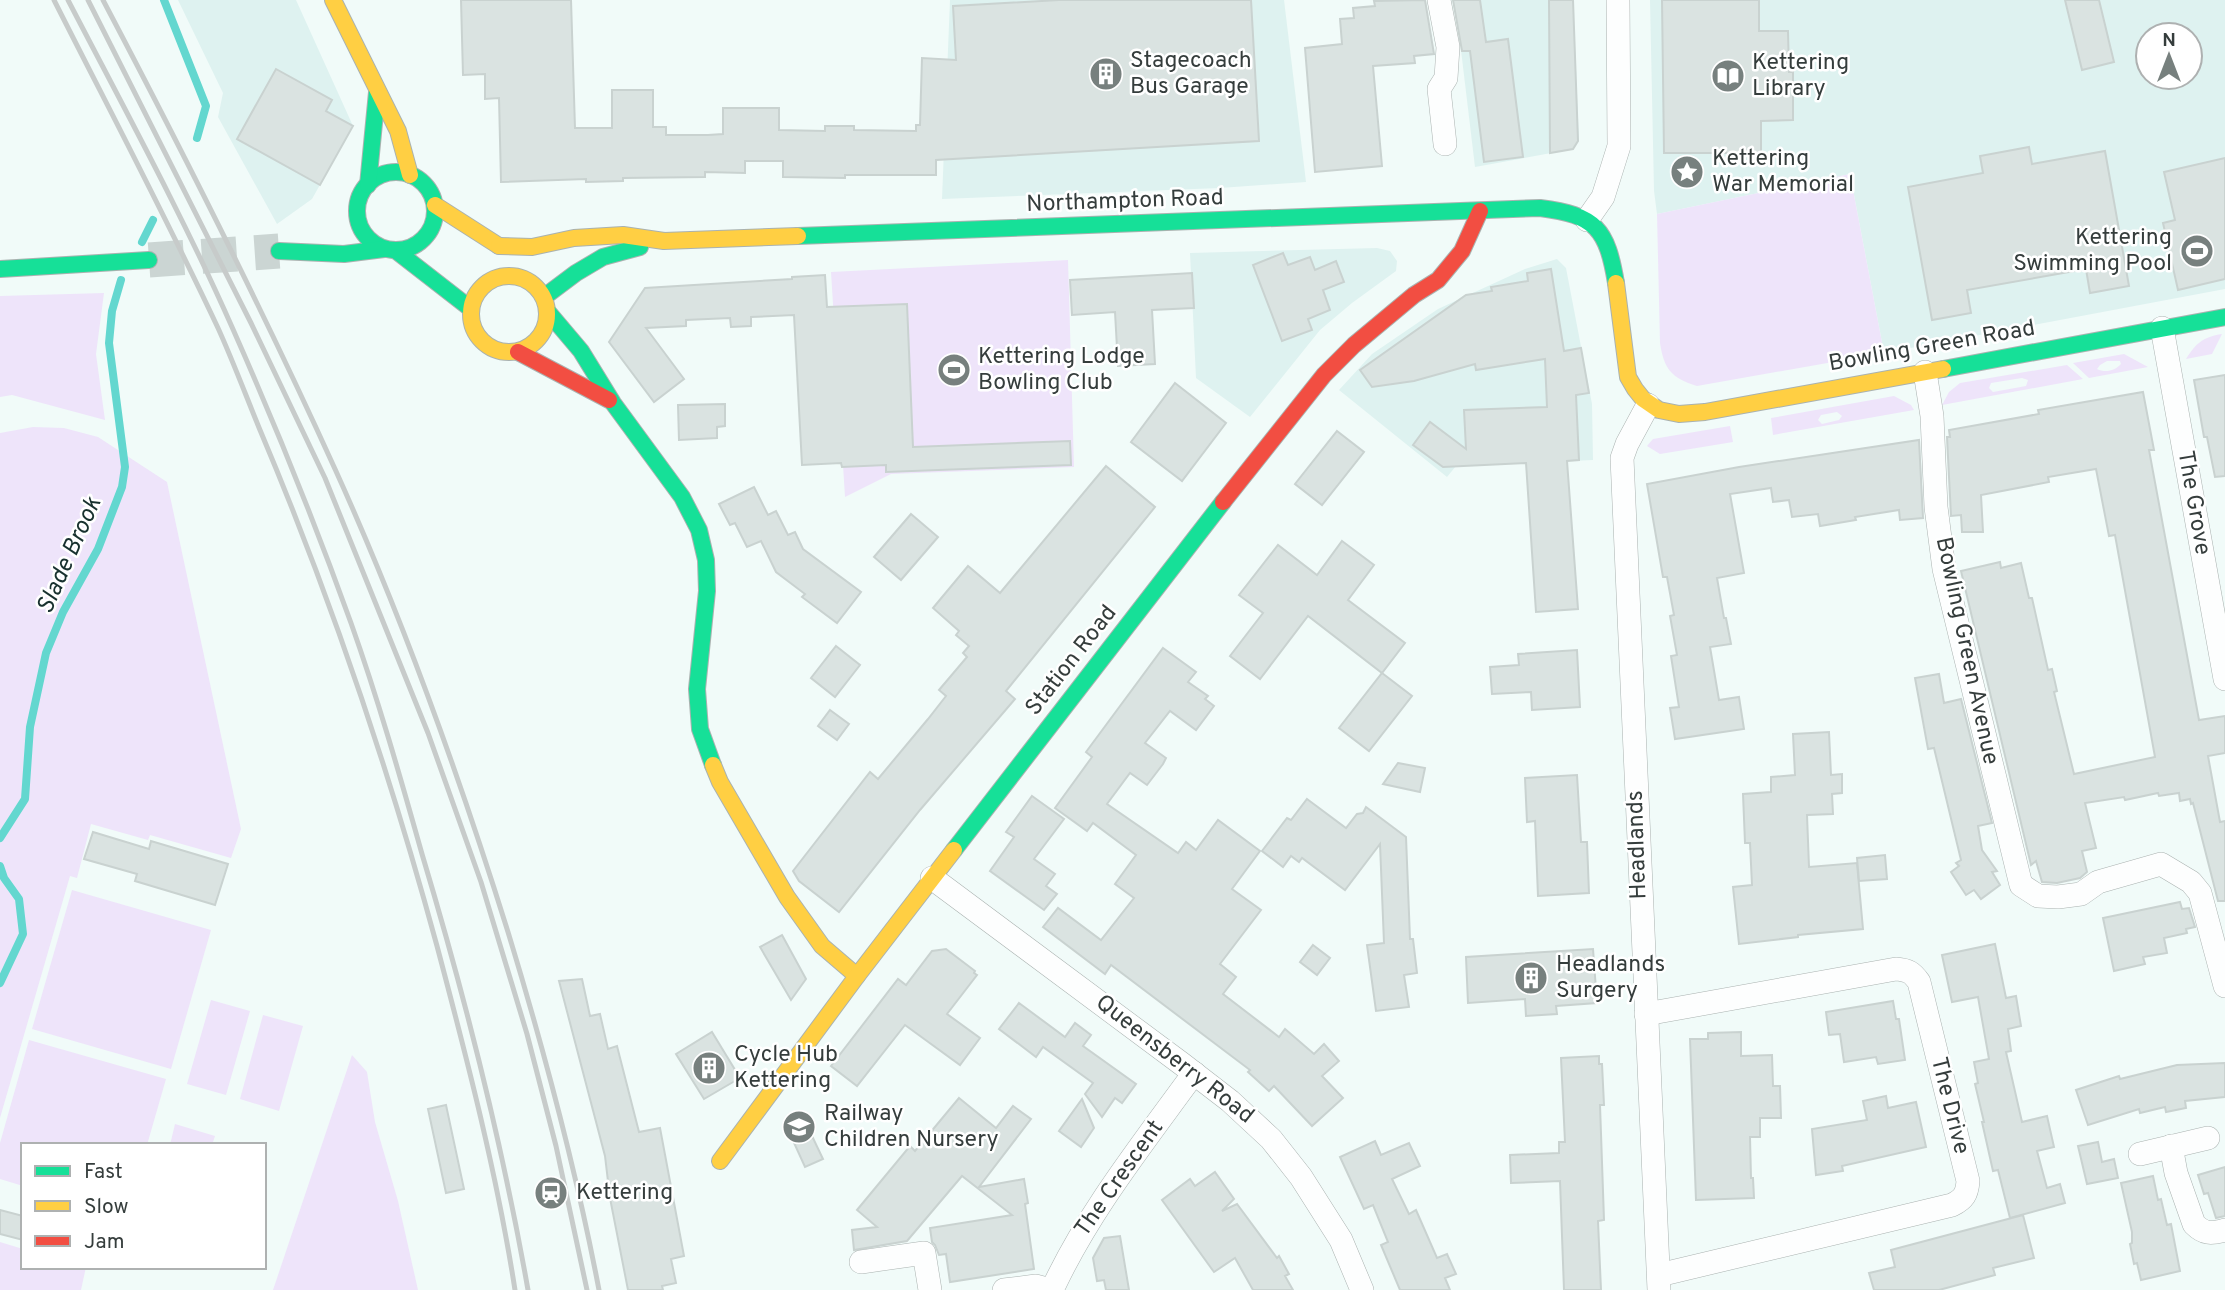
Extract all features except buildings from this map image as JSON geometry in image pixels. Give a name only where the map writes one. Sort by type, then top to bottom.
[{"type":"main road","points":[[333,0],[398,131],[410,175]]},
{"type":"main road","points":[[377,92],[365,189],[357,212],[362,230],[368,238],[471,309]]},
{"type":"main road","points":[[312,239],[279,251],[345,256],[409,249],[421,242],[430,232],[435,219],[435,205],[427,186],[410,175],[388,173],[365,189],[347,220],[340,225]]},
{"type":"main road","points":[[435,205],[499,246],[511,276]]},
{"type":"main road","name":"Northampton Road","points":[[499,246],[532,247],[574,238],[623,236],[664,241],[1540,208],[1587,220]]},
{"type":"main road","name":"Station Road","points":[[720,1161],[857,976],[1276,433],[1324,375],[1354,345],[1414,295],[1438,280],[1462,251],[1480,211]]},
{"type":"main road","points":[[1587,220],[1603,234],[1609,248],[1628,377],[1648,405]]},
{"type":"main road","name":"Northampton Road","points":[[546,305],[576,273],[603,257],[664,241]]},
{"type":"main road","points":[[511,276],[532,247]]},
{"type":"main road","points":[[0,269],[149,260]]},
{"type":"main road","points":[[546,305],[546,326],[540,338],[530,347],[518,352],[489,348],[478,337],[471,324],[471,309],[475,296],[483,285],[495,278],[511,276],[526,279],[536,287],[613,402],[682,497],[699,530],[706,559],[707,591],[697,690],[700,729],[720,782],[787,897],[822,946],[857,976]]},
{"type":"main road","name":"Bowling Green Road","points":[[1648,405],[1662,412],[1678,415],[1705,412],[2225,317]]},
{"type":"main road","points":[[518,352],[613,402]]},
{"type":"street","points":[[1439,0],[1448,47],[1446,78],[1439,89],[1445,144]]},
{"type":"street","points":[[1587,220],[1603,197],[1619,146],[1618,0]]},
{"type":"street","name":"The Grove","points":[[2162,328],[2225,678]]},
{"type":"street","name":"Bowling Green Avenue","points":[[1924,372],[1932,416],[1936,507],[1944,569],[2021,885],[2038,896],[2081,894],[2098,882],[2161,864],[2191,882],[2200,893],[2225,986]]},
{"type":"street","name":"Headlands","points":[[1648,405],[1622,458],[1659,1282]]},
{"type":"street","name":"Queensberry Road","points":[[932,878],[1194,1073],[1230,1101],[1271,1139],[1301,1177],[1341,1240],[1362,1290]]},
{"type":"street","name":"The Drive","points":[[1646,1014],[1896,969],[1906,970],[1919,982],[1968,1181],[1967,1192],[1962,1200],[1952,1205],[1659,1282]]},
{"type":"street","name":"The Crescent","points":[[1052,1290],[1068,1255],[1089,1221],[1194,1073]]},
{"type":"street","points":[[2140,1154],[2208,1138]]},
{"type":"street","points":[[2171,1146],[2176,1173],[2194,1224],[2199,1230],[2210,1234],[2225,1230]]},
{"type":"street","points":[[862,1262],[924,1254],[930,1290]]},
{"type":"street","points":[[1004,1290],[1036,1286],[1052,1290]]},
{"type":"shaded area","points":[[178,0],[296,0],[353,126],[312,199],[277,224],[218,117],[223,93]]},
{"type":"shaded area","name":"Stagecoach Bus Garage","points":[[950,0],[1284,0],[1306,182],[942,199]]},
{"type":"shaded area","points":[[1455,0],[1573,0],[1579,141],[1573,149],[1475,167]]},
{"type":"shaded area","points":[[1650,0],[2225,0],[2225,289],[1884,353],[1850,174],[1657,214],[1654,191]]},
{"type":"shaded area","points":[[1850,174],[1884,353],[1697,386],[1675,376],[1664,360],[1660,343],[1657,214]]},
{"type":"shaded area","points":[[1377,248],[1390,251],[1397,261],[1396,271],[1320,330],[1250,417],[1196,378],[1190,253]]},
{"type":"shaded area","points":[[1557,259],[1566,268],[1592,404],[1593,460],[1456,466],[1447,477],[1339,390],[1372,354],[1438,309],[1525,269]]},
{"type":"shaded area","name":"Kettering Lodge Bowling Club","points":[[1068,260],[1074,467],[891,474],[845,497],[831,272]]},
{"type":"shaded area","points":[[104,293],[96,354],[105,420],[12,395],[0,397],[0,296]]},
{"type":"shaded area","points":[[2222,334],[2212,354],[2186,359],[2201,342]]},
{"type":"shaded area","points":[[2124,354],[2148,367],[2089,378],[2073,363]],"holes":[[[2107,361],[2120,361],[2121,364],[2113,370],[2097,369]]]},
{"type":"shaded area","points":[[2067,365],[2083,379],[1942,405],[1949,392],[1960,383]],"holes":[[[2022,378],[2028,380],[2026,386],[1993,392],[1989,388],[1991,383]]]},
{"type":"shaded area","points":[[1894,396],[1911,405],[1914,410],[1773,435],[1771,418]],"holes":[[[1837,412],[1842,416],[1839,420],[1822,424],[1818,420],[1821,415]]]},
{"type":"shaded area","points":[[1730,426],[1733,442],[1660,454],[1647,446],[1653,439]]},
{"type":"shaded area","points":[[33,427],[64,428],[98,437],[167,482],[241,829],[231,858],[150,835],[148,840],[91,824],[77,878],[70,876],[0,1118],[0,433]]},
{"type":"shaded area","points":[[72,890],[211,930],[171,1069],[32,1029]]},
{"type":"shaded area","points":[[211,1000],[250,1011],[226,1095],[187,1084]]},
{"type":"shaded area","points":[[263,1015],[303,1026],[279,1111],[240,1099]]},
{"type":"shaded area","points":[[29,1040],[166,1079],[148,1143],[21,1143],[21,1185],[0,1179],[0,1143]]},
{"type":"shaded area","points":[[352,1055],[367,1072],[375,1122],[398,1201],[418,1290],[273,1290]]},
{"type":"shaded area","points":[[175,1124],[215,1136],[213,1143],[170,1143]]},
{"type":"shaded area","points":[[0,1242],[21,1248],[21,1269],[86,1269],[81,1290],[0,1290]]},
{"type":"waterway","name":"Slade Brook","points":[[164,0],[206,106],[197,138]]},
{"type":"waterway","name":"Slade Brook","points":[[142,242],[153,220]]},
{"type":"waterway","name":"Slade Brook","points":[[0,838],[25,799],[30,727],[46,653],[63,612],[98,549],[122,487],[125,467],[109,343],[112,311],[121,280]]},
{"type":"waterway","name":"Slade Brook","points":[[0,866],[4,878],[19,899],[23,934],[0,983]]},
{"type":"tunnel","points":[[149,260],[279,251]]},
{"type":"railway","points":[[54,0],[218,328],[335,621],[379,750],[437,946],[490,1160],[515,1290]]},
{"type":"railway","points":[[68,0],[194,244],[279,437],[351,623],[397,767],[468,1016],[507,1180],[528,1290]]},
{"type":"railway","points":[[88,0],[251,323],[325,478],[428,733],[481,882],[527,1034],[556,1146],[587,1290]]},
{"type":"railway","points":[[103,0],[280,350],[360,526],[407,640],[470,815],[521,976],[570,1155],[599,1290]]},
{"type":"traffic: fast","points":[[368,185],[377,92]]},
{"type":"traffic: fast","points":[[396,172],[411,175],[424,183],[432,196],[435,211],[432,226],[424,239],[411,247],[396,250],[381,247],[368,239],[360,226],[357,211],[360,196],[368,183],[381,175],[396,172]]},
{"type":"traffic: fast","points":[[798,236],[1540,208],[1574,215],[1596,228],[1608,249],[1616,283]]},
{"type":"traffic: fast","points":[[544,297],[603,257],[640,247]]},
{"type":"traffic: fast","points":[[279,251],[344,254],[384,249]]},
{"type":"traffic: fast","points":[[395,250],[471,309]]},
{"type":"traffic: fast","points":[[0,269],[149,260]]},
{"type":"traffic: fast","points":[[548,312],[581,351],[613,403],[682,497],[699,530],[706,560],[707,591],[697,689],[700,729],[713,765]]},
{"type":"traffic: fast","points":[[1943,369],[2225,317]]},
{"type":"traffic: fast","points":[[954,850],[1223,502]]},
{"type":"traffic: slow","points":[[333,0],[398,131],[410,175]]},
{"type":"traffic: slow","points":[[435,205],[499,246]]},
{"type":"traffic: slow","points":[[499,246],[532,247],[574,238],[623,235],[664,241],[798,236]]},
{"type":"traffic: slow","points":[[502,276],[516,276],[530,282],[541,293],[547,314],[544,329],[536,341],[516,352],[502,352],[488,346],[477,335],[471,321],[471,307],[477,293],[488,282],[502,276]]},
{"type":"traffic: slow","points":[[1616,283],[1628,377],[1643,399],[1659,410],[1679,414],[1705,412],[1943,369]]},
{"type":"traffic: slow","points":[[713,765],[720,782],[787,897],[822,946],[857,976]]},
{"type":"traffic: slow","points":[[720,1161],[954,850]]},
{"type":"traffic: jam","points":[[1223,502],[1324,375],[1354,345],[1414,295],[1438,280],[1462,251],[1480,211]]},
{"type":"traffic: jam","points":[[518,352],[609,400]]},
{"type":"place","name":"Stagecoach Bus Garage","points":[[1106,74]]},
{"type":"place","name":"Kettering Library","points":[[1728,76]]},
{"type":"place","name":"Kettering War Memorial","points":[[1687,172]]},
{"type":"place","name":"Kettering Swimming Pool","points":[[2197,251]]},
{"type":"place","name":"Kettering Lodge Bowling Club","points":[[954,370]]},
{"type":"place","name":"Headlands Surgery","points":[[1531,978]]},
{"type":"place","name":"Cycle Hub Kettering","points":[[709,1068]]},
{"type":"place","name":"Railway Children Nursery","points":[[799,1127]]},
{"type":"place","name":"Kettering","points":[[551,1193]]}]
